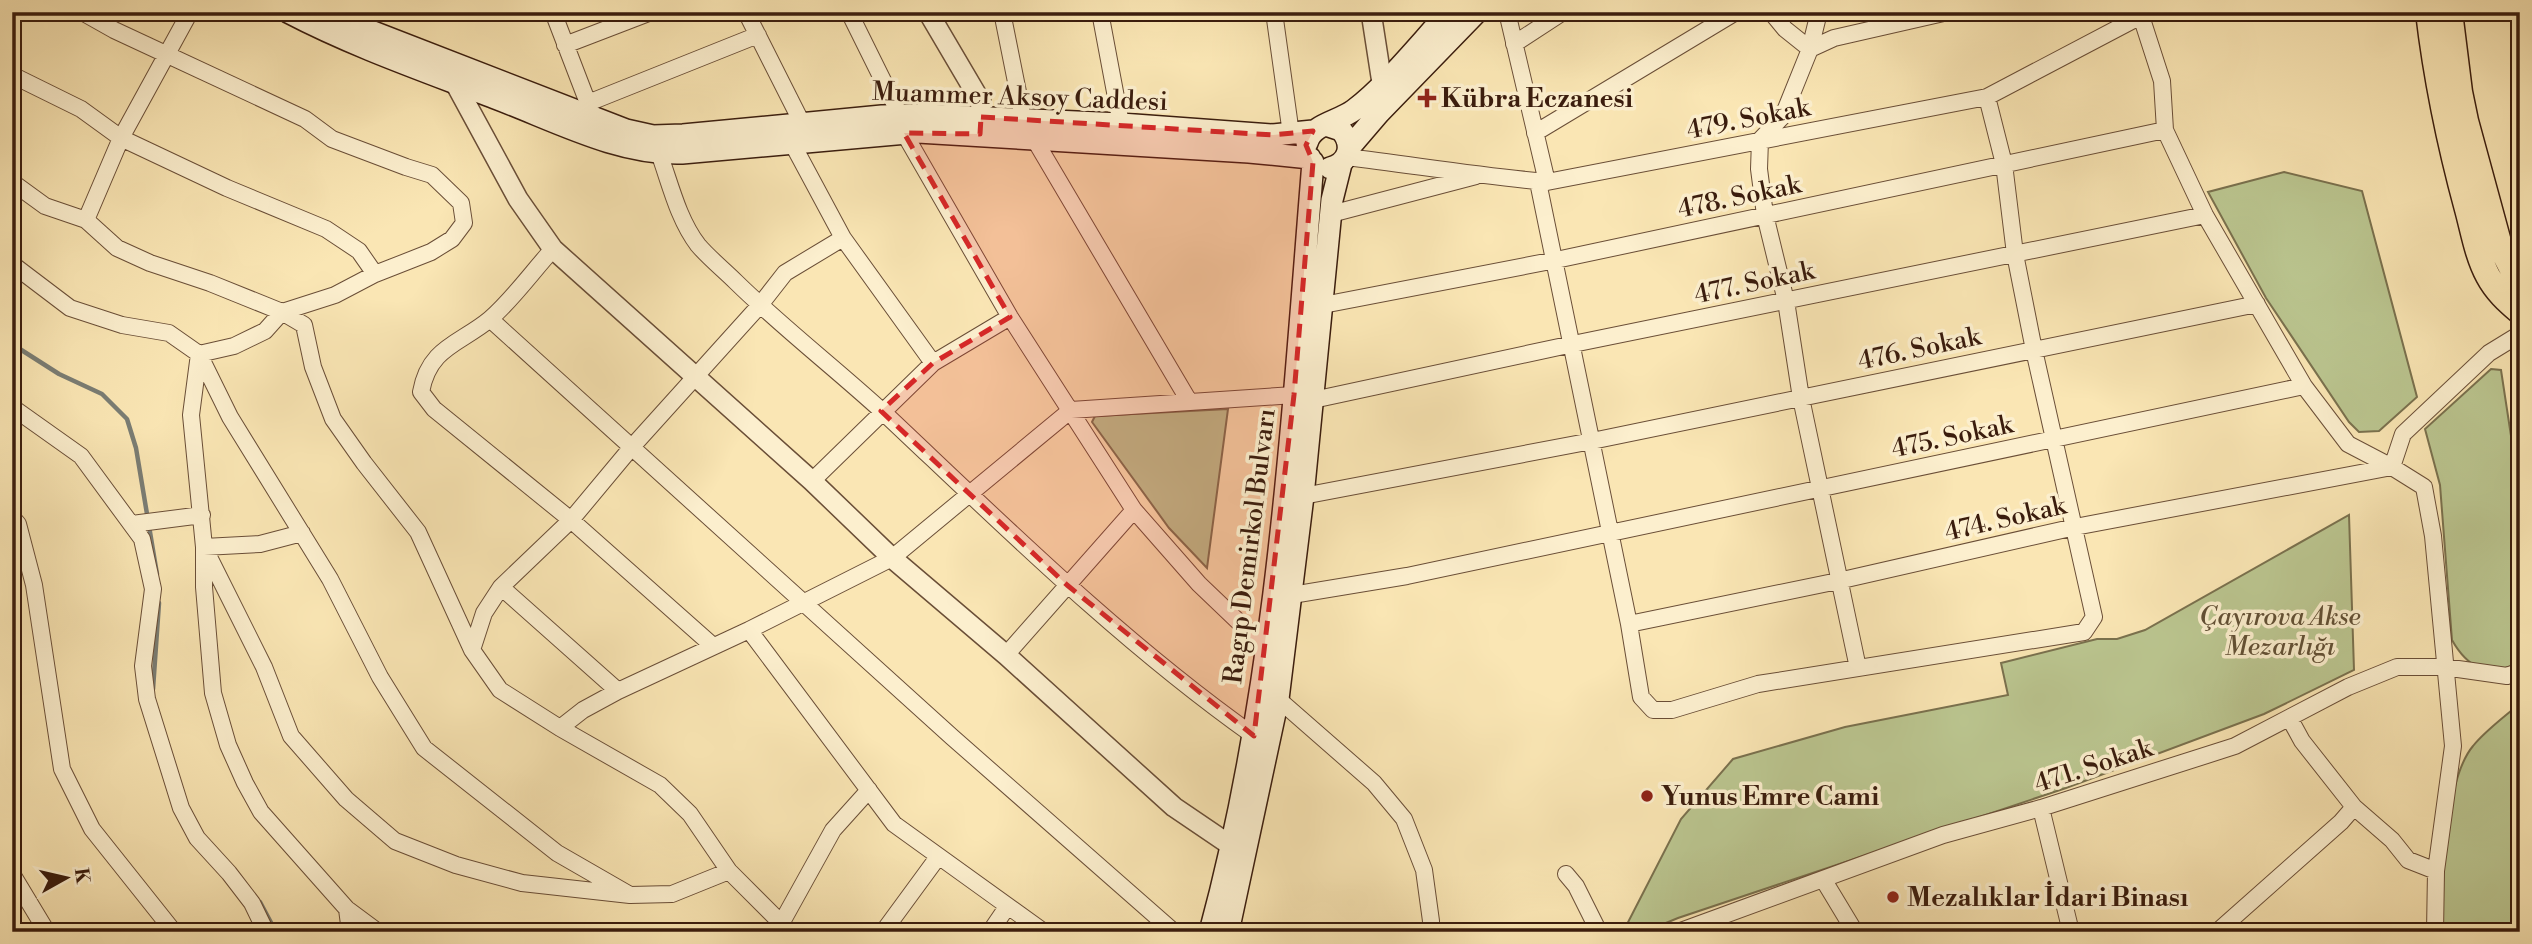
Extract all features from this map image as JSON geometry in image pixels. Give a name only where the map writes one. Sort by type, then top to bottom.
[{"type":"main road","points":[[288,12],[343,40],[587,133],[643,151],[659,153],[792,143],[902,124],[1027,128],[1311,160],[1327,168],[1346,156],[1380,113],[1477,12]]},
{"type":"main road","name":"Muammer Aksoy Caddesi","points":[[329,12],[366,21],[591,111],[626,130],[665,136],[802,124],[902,124]]},
{"type":"main road","name":"Muammer Aksoy Caddesi","points":[[1027,128],[1121,124],[1240,134],[1310,130],[1356,108],[1450,12]]},
{"type":"main road","points":[[2428,12],[2449,143],[2480,257],[2493,285],[2502,297],[2520,312]]},
{"type":"main road","points":[[2450,12],[2460,92],[2469,130],[2500,246],[2520,285]]},
{"type":"main road","points":[[1311,160],[1306,145],[1310,130],[1336,127],[1345,134],[1346,156]]},
{"type":"main road","name":"Ragıp Demirkol Bulvarı","points":[[1210,932],[1254,736],[1304,398],[1323,305],[1334,190],[1346,156]]},
{"type":"main road","name":"Ragıp Demirkol Bulvarı","points":[[1227,932],[1278,698],[1303,496],[1311,160]]},
{"type":"street","points":[[82,12],[304,119],[332,139],[432,175],[461,203],[464,223],[452,239],[431,252],[375,274],[335,295],[282,312],[265,331],[234,346],[199,354]]},
{"type":"street","points":[[86,220],[121,138],[190,12]]},
{"type":"street","points":[[553,12],[591,111],[758,36]]},
{"type":"street","points":[[565,45],[652,12]]},
{"type":"street","points":[[746,12],[802,124]]},
{"type":"street","points":[[849,12],[902,124],[1010,317],[1134,510],[1199,584],[1267,649]]},
{"type":"street","points":[[928,12],[981,102],[981,126]]},
{"type":"street","points":[[1002,12],[1027,128],[1189,401]]},
{"type":"street","points":[[1100,12],[1121,124]]},
{"type":"street","points":[[1274,12],[1310,130]]},
{"type":"street","points":[[1371,12],[1382,83]]},
{"type":"street","points":[[1507,12],[1535,133],[1556,260],[1629,624],[1641,697],[1653,710],[1672,710],[1758,684],[2084,632],[2094,617],[2034,350],[2015,254],[2004,164],[1987,97]]},
{"type":"street","points":[[1514,44],[1563,12]]},
{"type":"street","points":[[1535,133],[1736,12]]},
{"type":"street","points":[[1771,12],[1785,29],[1810,49]]},
{"type":"street","points":[[1819,12],[1810,49],[1783,116],[1760,140],[1759,169],[1765,215],[1786,301],[1801,398],[1858,668]]},
{"type":"street","points":[[1810,49],[1834,38],[1920,16],[1948,12]]},
{"type":"street","points":[[2139,14],[2161,81],[2165,130],[2206,215],[2304,386],[2348,444],[2424,487],[2433,536],[2453,746],[2436,872],[2435,932]]},
{"type":"street","name":"479. Sokak","points":[[1346,156],[1542,182],[1987,97],[2139,14]]},
{"type":"street","points":[[12,75],[81,109],[121,138],[228,188],[326,229],[359,251],[375,274]]},
{"type":"street","points":[[455,83],[518,198],[553,249],[812,481],[892,558],[1006,655],[1174,807],[1230,845]]},
{"type":"street","name":"478. Sokak","points":[[1323,305],[1556,260],[2165,130]]},
{"type":"street","points":[[792,143],[843,238],[933,363]]},
{"type":"street","points":[[659,153],[680,213],[698,245],[760,305],[881,411],[968,495],[1067,584],[1208,704],[1254,736]]},
{"type":"street","points":[[1331,214],[1485,174]]},
{"type":"street","points":[[12,182],[45,206],[86,220],[117,248],[282,312],[304,325],[313,367],[333,419],[418,532],[472,650],[500,690],[660,785],[691,814],[729,871],[786,927],[833,830],[869,790]]},
{"type":"street","name":"477. Sokak","points":[[1071,410],[1189,401],[1304,398],[2206,215]]},
{"type":"street","points":[[472,650],[484,613],[501,587],[571,520],[785,273],[843,238]]},
{"type":"street","points":[[553,249],[490,319],[442,351],[424,376],[421,392],[434,409],[571,520],[713,646]]},
{"type":"street","points":[[12,264],[70,308],[122,325],[169,333],[199,354],[230,417],[330,579],[380,677],[424,748],[557,853],[630,895]]},
{"type":"street","name":"476. Sokak","points":[[1303,496],[1592,441],[2256,304]]},
{"type":"street","points":[[812,481],[933,363],[1010,317]]},
{"type":"street","points":[[490,319],[952,737],[1174,932]]},
{"type":"street","points":[[2392,467],[2403,434],[2489,353],[2520,334]]},
{"type":"street","points":[[199,354],[191,415],[202,515],[204,587],[213,693],[228,745],[261,812],[347,909],[378,932]]},
{"type":"street","name":"475. Sokak","points":[[1292,595],[1407,576],[2304,386]]},
{"type":"street","points":[[12,407],[81,456],[136,523],[149,564],[153,589],[143,666],[147,699],[181,808],[197,838],[252,903],[266,932]]},
{"type":"street","points":[[560,728],[583,710],[618,691],[892,558],[1071,410]]},
{"type":"street","name":"474. Sokak","points":[[1629,624],[1838,581],[2075,527],[2392,467]]},
{"type":"street","points":[[1006,655],[1134,510]]},
{"type":"street","points":[[136,523],[202,515]]},
{"type":"street","points":[[12,517],[18,524],[34,585],[41,647],[62,769],[92,829],[174,932]]},
{"type":"street","points":[[204,547],[260,544],[302,533]]},
{"type":"street","points":[[204,547],[264,667],[290,736],[346,799],[395,841],[456,865],[522,883],[630,895],[672,894],[729,871]]},
{"type":"street","points":[[501,587],[618,691]]},
{"type":"street","points":[[749,629],[894,824],[1044,932]]},
{"type":"street","name":"471. Sokak","points":[[1678,932],[1943,835],[2041,808],[2235,746],[2348,687],[2397,667],[2444,667],[2507,676],[2520,671]]},
{"type":"street","points":[[1278,698],[1374,783],[1404,819],[1424,870],[1430,932]]},
{"type":"street","points":[[2290,719],[2302,741],[2354,807],[2392,840],[2408,860],[2436,872]]},
{"type":"street","points":[[2217,932],[2341,822],[2354,807]]},
{"type":"street","points":[[2041,808],[2071,932]]},
{"type":"street","points":[[883,932],[938,857]]},
{"type":"street","points":[[1566,874],[1576,886],[1600,932]]},
{"type":"street","points":[[13,877],[47,932]]},
{"type":"street","points":[[1823,879],[1855,932]]},
{"type":"street","points":[[990,932],[1007,907]]},
{"type":"street","points":[[347,909],[350,932]]},
{"type":"highlighted area","points":[[981,117],[1273,135],[1313,131],[1306,145],[1313,162],[1294,395],[1254,736],[1067,585],[881,411],[933,363],[1010,317],[904,133],[980,134]]},
{"type":"green space","points":[[2284,172],[2362,191],[2417,397],[2379,431],[2359,432],[2349,422],[2266,298],[2208,192]]},
{"type":"green space","points":[[2491,369],[2501,370],[2520,495],[2520,667],[2499,672],[2480,669],[2472,664],[2452,640],[2440,485],[2425,429]]},
{"type":"green space","points":[[1228,409],[1207,568],[1169,528],[1092,422],[1095,416]]},
{"type":"green space","name":"Çayırova Akse Mezarlığı","points":[[2349,515],[2354,670],[2264,714],[2066,788],[1678,918],[1644,932],[1623,932],[1681,819],[1733,759],[1845,727],[2008,695],[2001,663],[2097,639],[2117,639],[2145,630]]},
{"type":"green space","points":[[2518,705],[2520,932],[2439,932],[2446,834],[2463,762],[2473,746]]},
{"type":"waterway","points":[[12,344],[59,374],[102,394],[127,419],[136,448],[157,574]]},
{"type":"waterway","points":[[153,689],[159,603]]},
{"type":"waterway","points":[[260,902],[276,932]]},
{"type":"place","name":"Kübra Eczanesi","points":[[1427,98]]},
{"type":"place","name":"Yunus Emre Cami","points":[[1647,796]]},
{"type":"place","name":"Mezalıklar İdari Binası","points":[[1893,897]]}]
